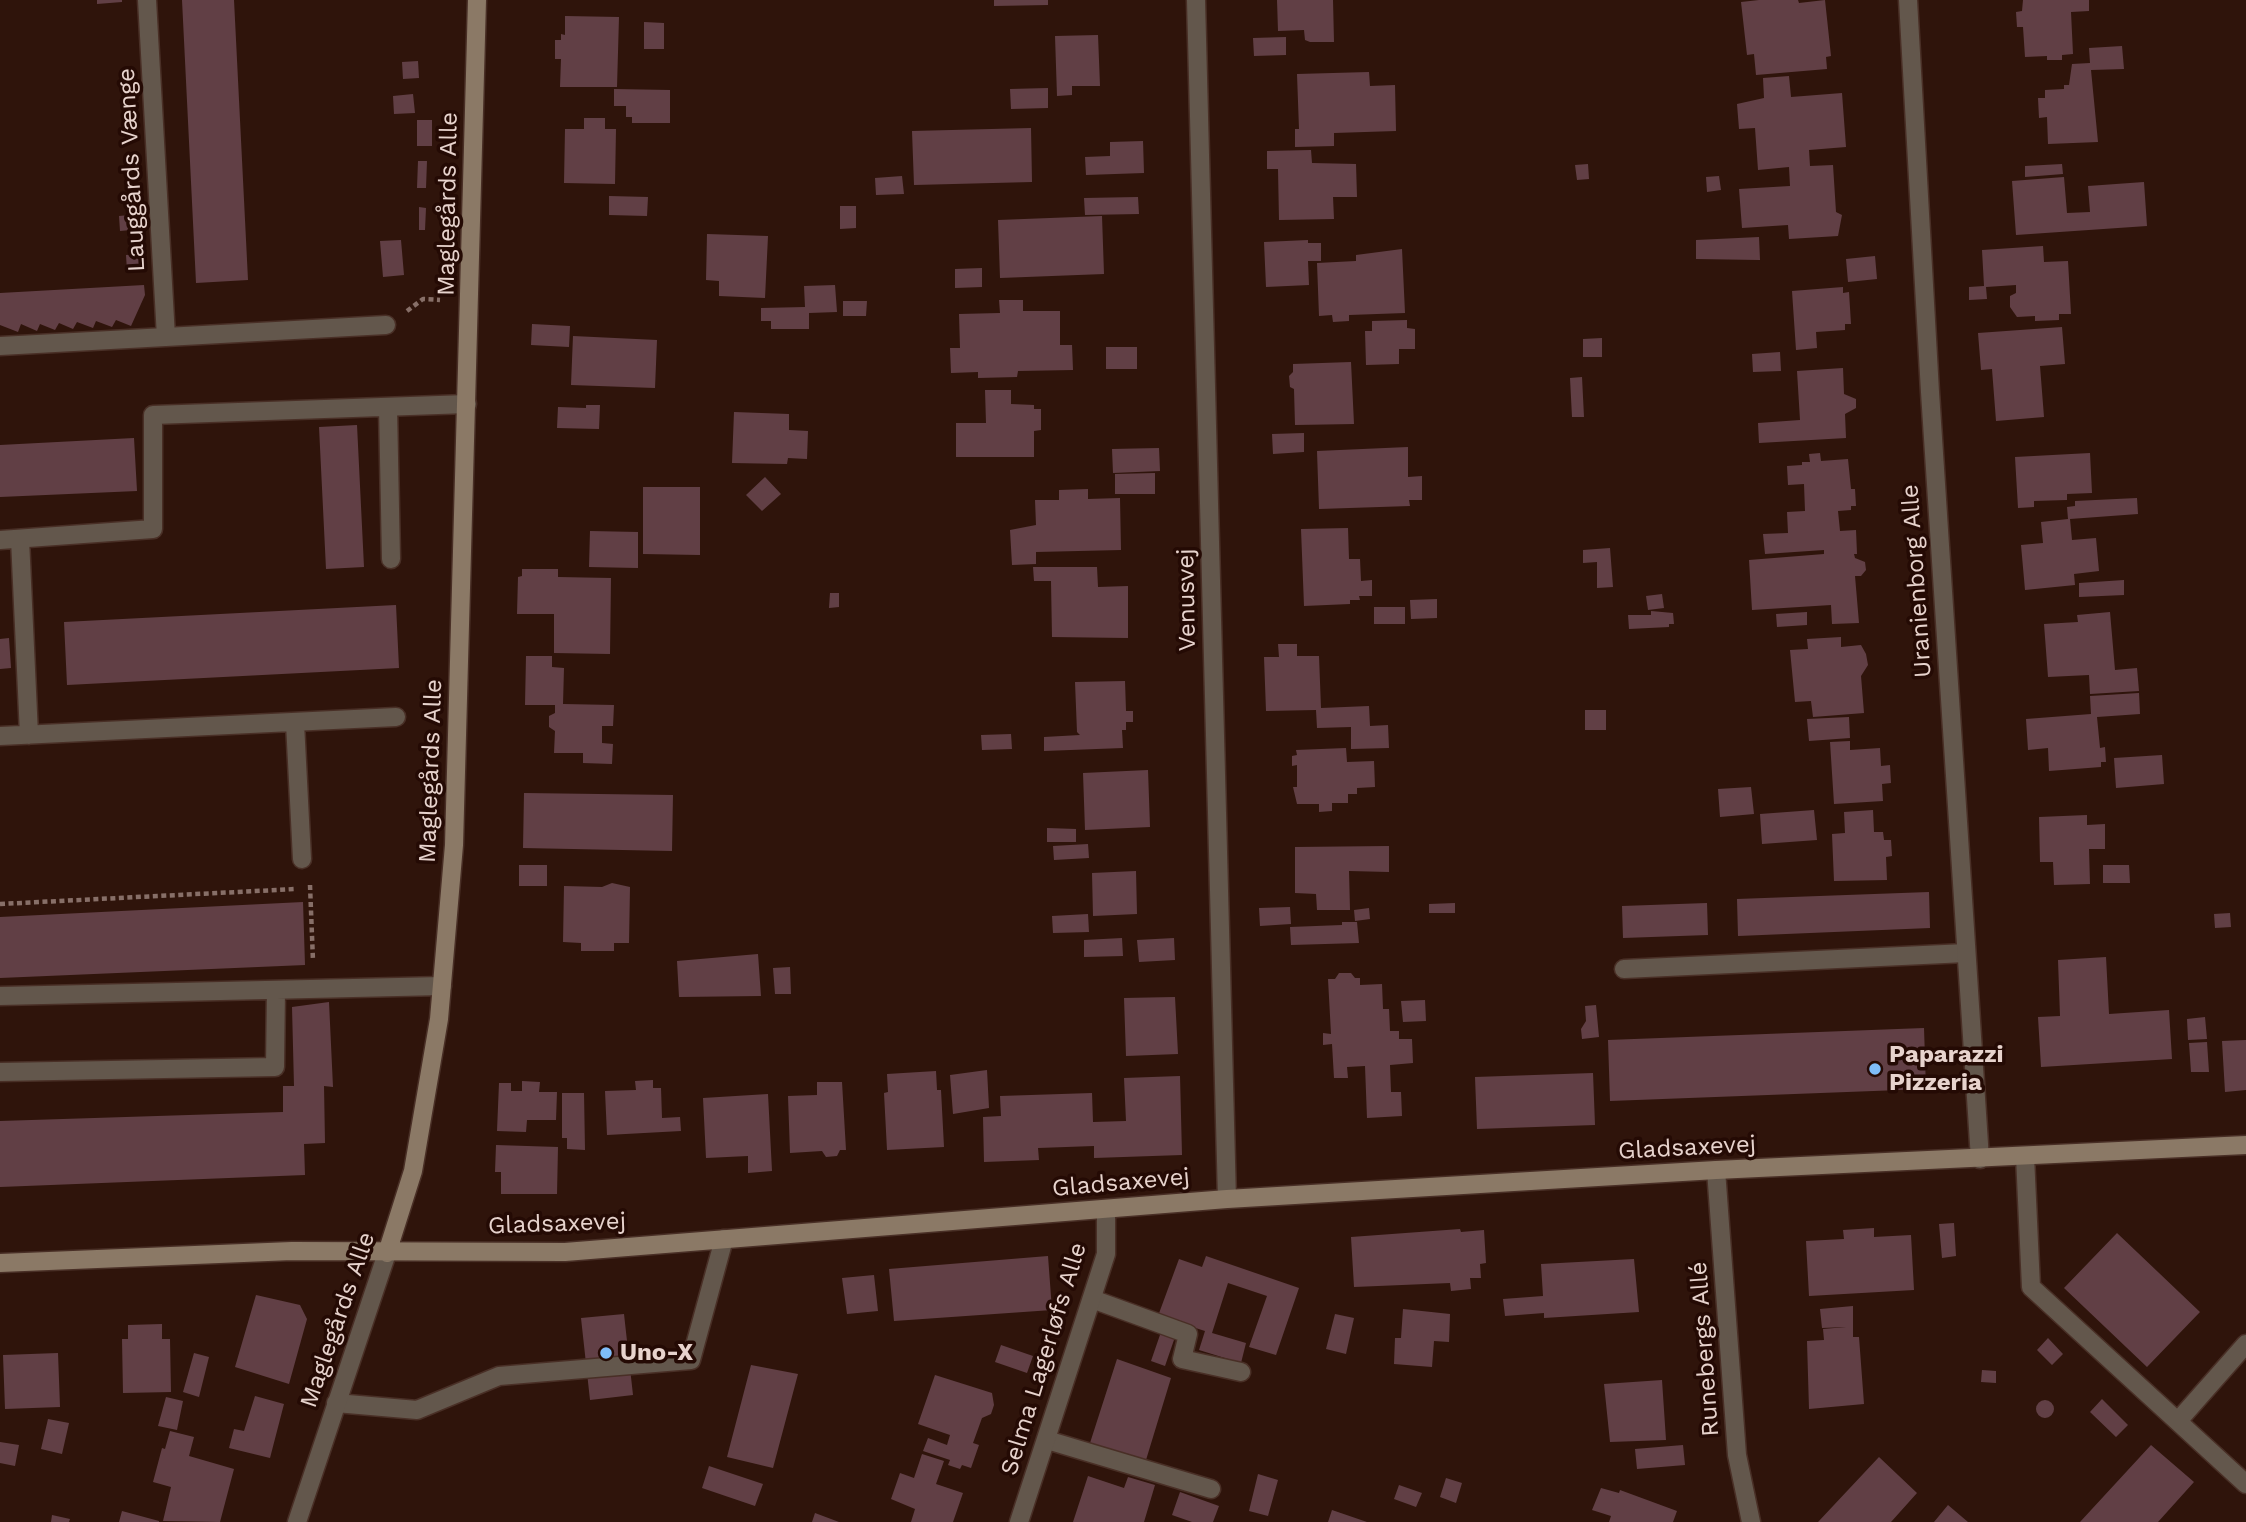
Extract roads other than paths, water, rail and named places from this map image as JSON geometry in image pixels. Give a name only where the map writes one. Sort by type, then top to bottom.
[{"type":"street","name":"Lauggårds Vænge","points":[[147,0],[166,337]]},
{"type":"street","name":"Maglegårds Alle","points":[[297,1522],[413,1171],[439,1020],[454,845],[471,302],[477,0]]},
{"type":"street","name":"Venusvej","points":[[1196,0],[1227,1199]]},
{"type":"street","name":"Uranienborg Alle","points":[[1908,0],[1980,1159]]},
{"type":"street","points":[[0,346],[386,325]]},
{"type":"street","points":[[0,540],[153,529],[153,415],[467,404]]},
{"type":"street","points":[[388,407],[391,559]]},
{"type":"street","points":[[20,539],[29,735]]},
{"type":"street","points":[[0,736],[396,717]]},
{"type":"street","points":[[295,723],[302,859]]},
{"type":"street","points":[[1624,969],[1966,953]]},
{"type":"street","points":[[0,996],[442,986]]},
{"type":"street","points":[[0,1072],[275,1067],[276,990]]},
{"type":"street","name":"Gladsaxevej","points":[[0,1263],[292,1251],[565,1252],[1227,1199],[1716,1170],[2246,1145]]},
{"type":"street","points":[[2025,1156],[2031,1287],[2246,1484]]},
{"type":"street","name":"Runebergs Allé","points":[[1716,1170],[1738,1455],[1751,1522]]},
{"type":"street","name":"Selma Lagerløfs Alle","points":[[1019,1522],[1106,1254],[1106,1209]]},
{"type":"street","points":[[336,1403],[417,1410],[499,1376],[691,1360],[723,1239]]},
{"type":"street","points":[[1092,1299],[1188,1334],[1182,1359],[1241,1372]]},
{"type":"street","points":[[2178,1421],[2246,1344]]},
{"type":"street","points":[[1047,1440],[1211,1489]]},
{"type":"place","name":"Paparazzi Pizzeria","points":[[1875,1069]]},
{"type":"place","name":"Uno-X","points":[[606,1353]]}]
